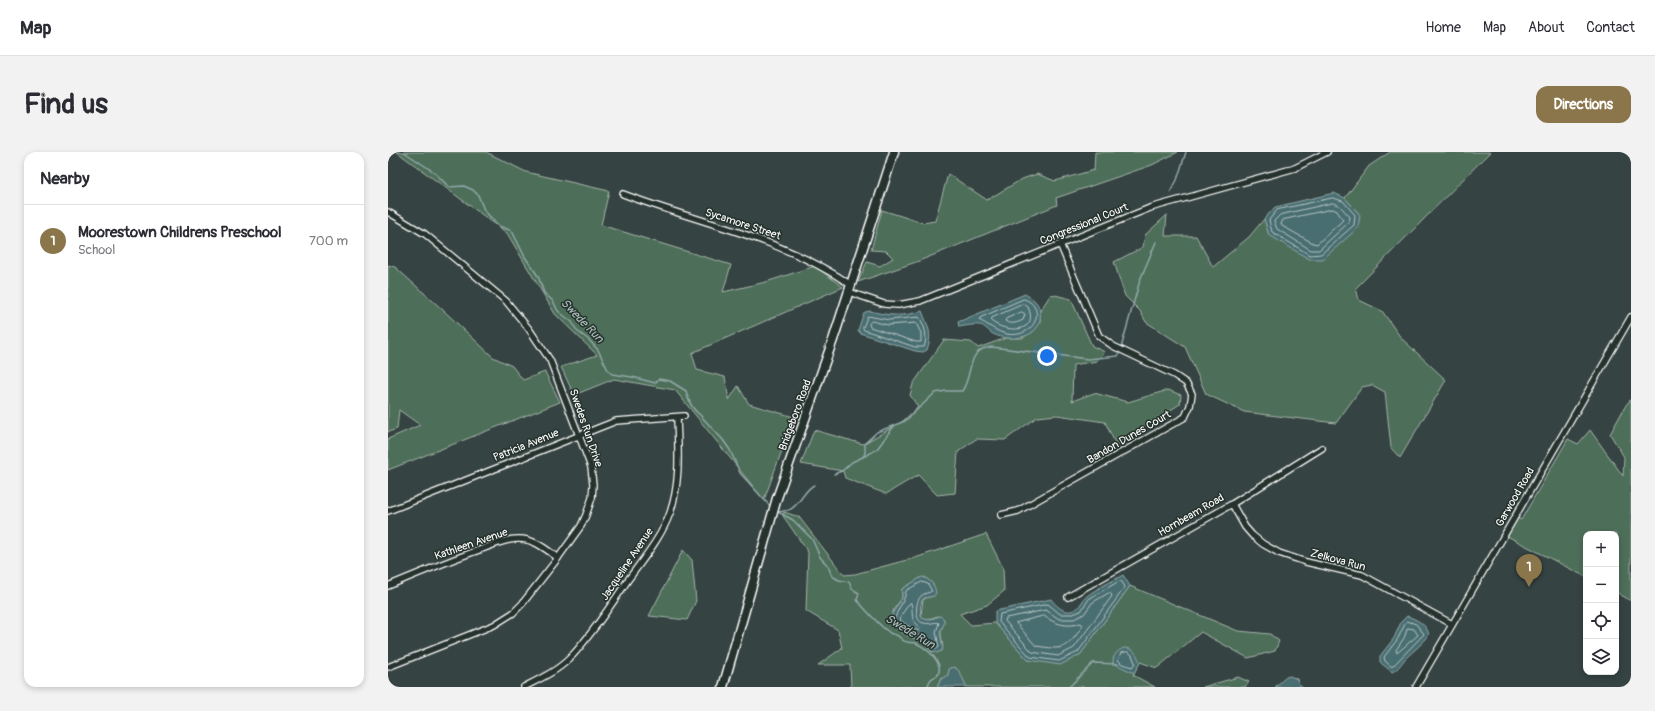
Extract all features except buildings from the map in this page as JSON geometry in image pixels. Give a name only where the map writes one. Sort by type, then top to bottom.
[{"type":"main road","name":"Bridgeboro Road","points":[[723,687],[777,498],[850,288],[894,152]]},
{"type":"street","name":"Congressional Court","points":[[850,288],[884,304],[898,305],[920,301],[1150,208],[1295,168],[1327,152]]},
{"type":"street","name":"Sycamore Street","points":[[623,194],[782,248],[819,264],[850,288]]},
{"type":"street","name":"Swedes Run Drive","points":[[388,212],[425,234],[506,301],[529,329],[550,360],[580,434],[591,467],[593,485],[592,498],[581,526],[558,558],[522,604],[513,613],[494,624],[388,667]]},
{"type":"street","name":"Bandon Dunes Court","points":[[1001,515],[1018,511],[1180,420],[1185,417],[1190,406],[1192,394],[1186,383],[1174,375],[1113,346],[1099,336],[1060,244]]},
{"type":"street","name":"Garwood Road","points":[[1416,687],[1631,317]]},
{"type":"street","name":"Patricia Avenue","points":[[388,511],[616,421],[684,416]]},
{"type":"street","name":"Jacqueline Avenue","points":[[524,687],[544,677],[569,658],[605,614],[659,537],[670,513],[676,488],[678,462],[677,417]]},
{"type":"street","name":"Hornbeam Road","points":[[1068,597],[1232,504],[1322,448]]},
{"type":"street","name":"Zelkova Run","points":[[1232,504],[1245,527],[1263,544],[1279,554],[1362,575],[1452,624]]},
{"type":"street","name":"Kathleen Avenue","points":[[388,586],[500,542],[517,538],[529,540],[540,545],[558,558]]},
{"type":"green space","points":[[397,152],[486,152],[526,172],[609,191],[601,225],[731,265],[723,292],[766,282],[815,266],[843,287],[692,353],[697,370],[725,377],[729,400],[738,386],[749,404],[794,417],[764,500],[675,390],[614,379],[574,395],[561,367],[597,355],[555,314],[507,233]]},
{"type":"green space","points":[[1095,152],[1178,152],[1152,165],[1056,198],[1057,205],[919,261],[858,282],[867,262],[880,266],[893,258],[886,251],[871,250],[882,210],[923,223],[935,221],[948,174],[987,200],[1022,179],[1037,174],[1055,181],[1094,170]]},
{"type":"green space","points":[[1390,152],[1490,152],[1356,288],[1359,300],[1382,311],[1401,338],[1446,380],[1400,458],[1391,448],[1385,392],[1372,385],[1362,387],[1336,423],[1244,412],[1206,394],[1185,347],[1146,322],[1140,311],[1125,296],[1114,262],[1143,247],[1145,235],[1167,215],[1165,236],[1196,236],[1213,267],[1249,237],[1264,219],[1269,235],[1360,215],[1345,198],[1369,166]]},
{"type":"green space","points":[[388,265],[395,267],[493,357],[512,366],[523,380],[545,372],[560,402],[388,470],[388,439],[420,425],[399,410],[397,429],[388,432]]},
{"type":"green space","points":[[1051,294],[1071,299],[1092,346],[1105,352],[1097,361],[1073,365],[1072,401],[1094,393],[1128,402],[1168,390],[1181,395],[1180,404],[1116,445],[1105,422],[1057,415],[1037,417],[1005,440],[976,439],[958,452],[955,493],[937,495],[918,475],[886,494],[845,478],[843,471],[801,464],[814,430],[863,444],[903,421],[918,407],[910,395],[913,384],[944,340],[971,342],[978,348],[1006,338],[1022,338],[1033,332],[1040,323],[1040,311]]},
{"type":"green space","points":[[1631,399],[1631,601],[1619,594],[1619,531],[1583,531],[1583,575],[1505,535],[1516,517],[1521,520],[1568,439],[1578,444],[1590,430],[1623,476],[1624,457],[1610,434],[1626,405]]},
{"type":"green space","points":[[784,512],[799,517],[844,575],[855,574],[918,557],[986,534],[1003,568],[1004,591],[987,605],[960,614],[971,625],[995,623],[1028,660],[1080,655],[1130,586],[1238,631],[1270,634],[1279,641],[1275,651],[1248,658],[1201,632],[1157,668],[1140,662],[1133,675],[1155,687],[967,687],[955,667],[950,668],[948,675],[941,679],[937,687],[851,687],[850,665],[818,665],[842,648],[838,630],[806,611],[808,552],[783,516]],"holes":[[[925,577],[933,584],[933,596],[923,600],[921,615],[925,620],[938,616],[944,619],[941,633],[943,644],[942,651],[932,652],[923,642],[908,636],[892,625],[891,618],[894,609],[902,598],[902,589]]]},
{"type":"green space","points":[[683,550],[692,560],[696,601],[687,620],[649,616]]},
{"type":"green space","points":[[1238,677],[1249,682],[1245,687],[1203,687]]},
{"type":"water","points":[[1334,193],[1345,198],[1360,215],[1358,228],[1323,259],[1309,259],[1269,235],[1264,219],[1275,207]]},
{"type":"water","points":[[1025,294],[1037,303],[1040,312],[1040,321],[1037,328],[1032,333],[1017,338],[1008,338],[993,334],[980,325],[959,327],[958,322]]},
{"type":"water","points":[[870,311],[896,315],[922,311],[930,334],[927,350],[923,352],[915,351],[860,333],[858,330],[863,315],[865,312]]},
{"type":"water","points":[[1123,575],[1130,586],[1080,655],[1060,665],[1028,660],[995,623],[995,611],[1051,599],[1062,610],[1073,610],[1078,607],[1091,593]]},
{"type":"water","points":[[922,577],[932,583],[935,587],[936,593],[934,596],[924,598],[922,600],[920,608],[922,618],[928,620],[940,616],[944,619],[944,624],[940,632],[943,650],[937,653],[930,650],[923,642],[908,636],[892,625],[892,614],[902,598],[902,589]]},
{"type":"water","points":[[1407,616],[1424,625],[1429,635],[1398,668],[1392,672],[1380,662],[1380,656],[1394,638],[1401,622]]},
{"type":"water","points":[[1124,648],[1133,650],[1139,660],[1140,663],[1134,673],[1113,663],[1113,658],[1120,650]]},
{"type":"water","points":[[954,667],[959,671],[967,687],[937,687],[941,679],[948,675],[949,669]]},
{"type":"water","points":[[1290,676],[1297,679],[1299,684],[1303,687],[1275,687],[1286,677]]},
{"type":"waterway","name":"Swede Run","points":[[404,152],[434,172],[449,187],[464,186],[473,190],[478,195],[484,210],[492,219],[499,226],[512,231],[525,257],[538,276],[544,293],[553,301],[558,311],[572,322],[577,331],[589,340],[598,350],[608,370],[612,374],[655,383],[659,379],[670,381],[686,391],[693,408],[723,440],[730,450],[740,473],[769,505]]},
{"type":"waterway","points":[[1170,193],[1177,180],[1186,152]]},
{"type":"waterway","points":[[1121,348],[1140,280],[1156,242]]},
{"type":"waterway","points":[[863,457],[865,453],[865,443],[877,432],[905,421],[935,393],[962,391],[968,378],[974,357],[978,352],[984,349],[992,347],[1088,359],[1118,356],[1120,352]]},
{"type":"waterway","points":[[834,474],[842,471],[852,462],[877,449],[894,426]]},
{"type":"waterway","points":[[778,512],[791,509],[814,485]]},
{"type":"waterway","name":"Swede Run","points":[[778,512],[793,520],[812,539],[820,557],[828,566],[832,576],[839,580],[849,582],[852,589],[859,593],[857,600],[881,626],[890,633],[897,635],[905,642],[920,645],[934,656],[939,666],[939,671],[937,676],[930,680],[927,687]]},
{"type":"waterway","points":[[1069,687],[1093,663],[1118,664]]},
{"type":"place","name":"Moorestown Childrens Preschool","points":[[1529,587]]}]
